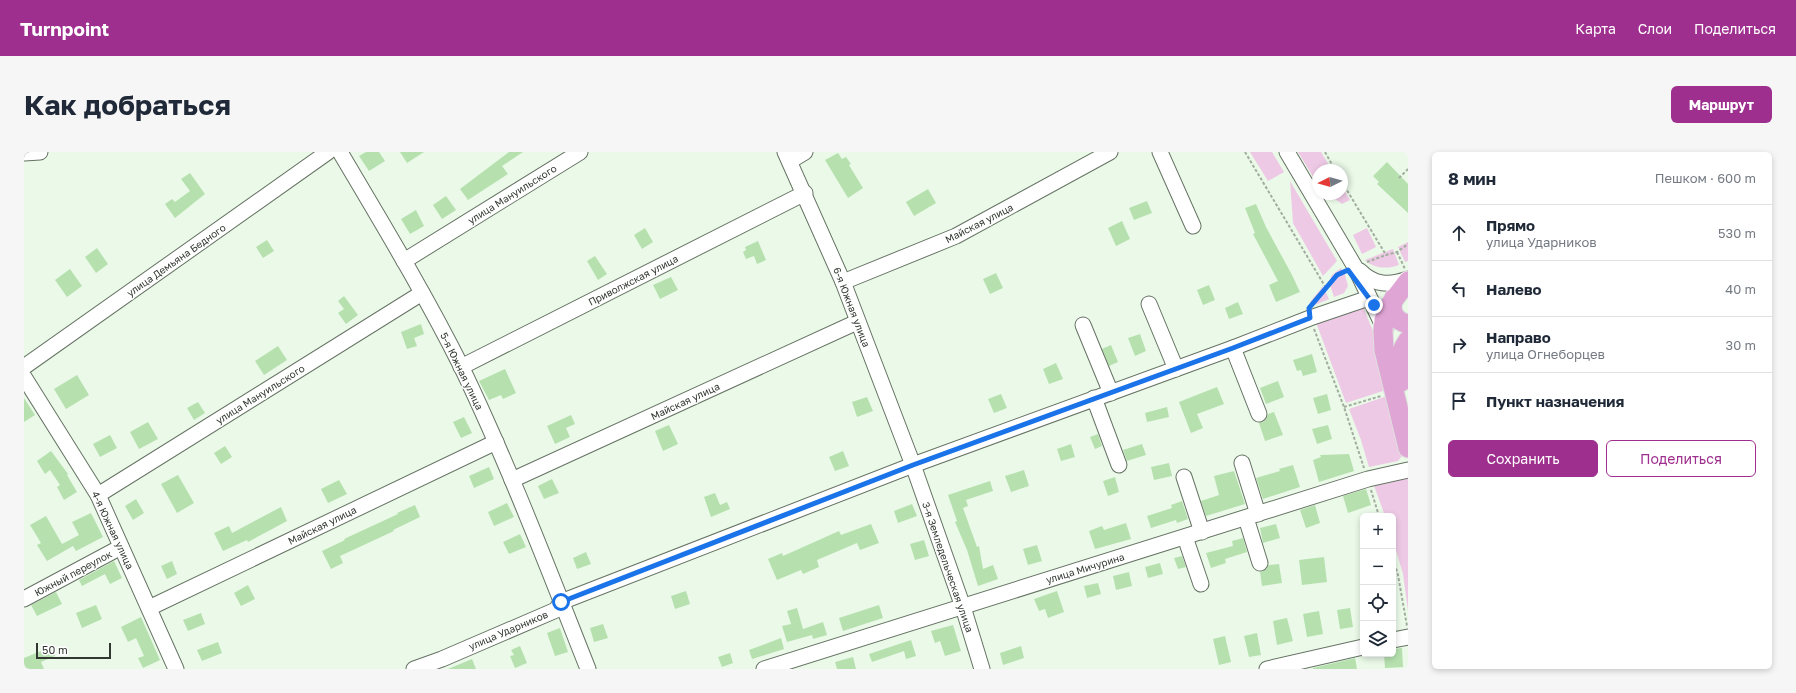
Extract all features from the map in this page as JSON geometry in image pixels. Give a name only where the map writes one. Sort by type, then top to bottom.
[{"type":"main road","points":[[1407,276],[1387,313],[1384,350],[1408,448]]},
{"type":"main road","points":[[1408,340],[1401,355],[1398,367],[1408,411]]},
{"type":"street","points":[[24,153],[40,152]]},
{"type":"street","name":"улица Демьяна Бедного","points":[[24,367],[328,152]]},
{"type":"street","name":"5-я Южная улица","points":[[340,152],[404,261],[461,367],[512,480],[588,669]]},
{"type":"street","name":"улица Мануильского","points":[[404,261],[580,152]]},
{"type":"street","points":[[788,156],[805,152]]},
{"type":"street","name":"Майская улица","points":[[843,282],[956,236],[1110,152]]},
{"type":"street","points":[[1160,152],[1193,226]]},
{"type":"street","points":[[1278,152],[1353,268],[1387,313],[1398,367]]},
{"type":"street","points":[[1287,152],[1353,268],[1379,284],[1390,284],[1407,276]]},
{"type":"street","name":"6-я Южная улица","points":[[788,156],[843,282],[913,465]]},
{"type":"street","name":"Приволжская улица","points":[[461,367],[805,193]]},
{"type":"street","name":"улица Мануильского","points":[[98,496],[422,293]]},
{"type":"street","points":[[1149,304],[1176,369]]},
{"type":"street","points":[[1384,350],[1387,313]]},
{"type":"street","name":"улица Ударников","points":[[414,669],[443,664],[556,610],[561,602],[913,465],[1233,348],[1310,318],[1387,313]]},
{"type":"street","name":"Майская улица","points":[[512,480],[858,322]]},
{"type":"street","points":[[1083,325],[1110,393]]},
{"type":"street","points":[[1233,348],[1260,414]]},
{"type":"street","name":"4-я Южная улица","points":[[24,377],[98,496],[176,669]]},
{"type":"street","points":[[1094,398],[1119,465]]},
{"type":"street","name":"Майская улица","points":[[149,608],[496,442]]},
{"type":"street","points":[[1242,463],[1260,563]]},
{"type":"street","name":"3-я Земледельческая улица","points":[[913,465],[963,607],[982,669]]},
{"type":"street","name":"улица Мичурина","points":[[764,669],[1368,479],[1408,470]]},
{"type":"street","points":[[1184,477],[1202,532]]},
{"type":"street","points":[[1185,537],[1201,584]]},
{"type":"street","name":"Южный переулок","points":[[24,599],[122,547]]},
{"type":"street","points":[[1396,639],[1408,637]]},
{"type":"street","points":[[1267,669],[1360,648]]},
{"type":"path","points":[[1246,152],[1326,288]]},
{"type":"path","points":[[1325,152],[1332,164]]},
{"type":"path","points":[[1399,178],[1408,169]]},
{"type":"path","points":[[1348,192],[1386,254]]},
{"type":"path","points":[[1378,513],[1344,408],[1310,318],[1309,308],[1337,275],[1386,254],[1397,252],[1408,244]]},
{"type":"path","points":[[1397,252],[1407,276]]},
{"type":"path","points":[[1344,408],[1395,391]]},
{"type":"path","points":[[1396,569],[1408,632]]},
{"type":"shaded area","points":[[1250,152],[1272,152],[1284,172],[1268,181]]},
{"type":"shaded area","points":[[1298,152],[1321,152],[1328,164],[1312,164],[1312,175]]},
{"type":"shaded area","points":[[1290,181],[1337,261],[1323,276],[1293,223]]},
{"type":"shaded area","points":[[1348,197],[1350,200],[1342,204],[1336,200],[1348,200]]},
{"type":"shaded area","points":[[1367,228],[1376,247],[1362,254],[1353,235]]},
{"type":"shaded area","points":[[1408,242],[1408,261],[1405,262],[1398,247]]},
{"type":"shaded area","points":[[1393,249],[1399,265],[1377,267],[1365,260]]},
{"type":"shaded area","points":[[1341,268],[1348,286],[1344,293],[1334,297],[1329,282],[1332,275]]},
{"type":"shaded area","points":[[1323,286],[1329,299],[1310,307],[1310,302]]},
{"type":"shaded area","points":[[1363,307],[1373,331],[1389,389],[1346,403],[1314,317]]},
{"type":"shaded area","points":[[1390,395],[1404,453],[1398,461],[1369,467],[1361,440],[1349,409]]},
{"type":"shaded area","points":[[1408,476],[1408,611],[1403,574],[1396,550],[1396,513],[1384,513],[1372,480]]},
{"type":"building","points":[[366,152],[379,152],[385,161],[369,171],[359,156]]},
{"type":"building","points":[[400,152],[424,152],[407,163]]},
{"type":"building","points":[[509,152],[523,152],[502,166],[508,174],[468,200],[460,189]]},
{"type":"building","points":[[838,153],[842,159],[846,157],[851,164],[849,165],[863,188],[848,198],[825,160]]},
{"type":"building","points":[[1387,162],[1408,184],[1408,213],[1377,184],[1379,182],[1373,176]]},
{"type":"building","points":[[190,173],[205,194],[175,218],[165,204],[172,199],[175,202],[190,191],[181,179]]},
{"type":"building","points":[[928,189],[936,203],[914,216],[906,202]]},
{"type":"building","points":[[446,196],[456,210],[442,219],[433,205]]},
{"type":"building","points":[[1147,201],[1152,213],[1134,220],[1129,208]]},
{"type":"building","points":[[1256,204],[1266,227],[1300,292],[1276,302],[1269,285],[1278,281],[1253,234],[1255,233],[1245,208]]},
{"type":"building","points":[[416,210],[424,226],[410,234],[401,219]]},
{"type":"building","points":[[1122,221],[1130,239],[1116,246],[1108,228]]},
{"type":"building","points":[[645,228],[653,242],[642,249],[634,235]]},
{"type":"building","points":[[267,240],[274,251],[263,258],[256,247]]},
{"type":"building","points":[[758,241],[766,260],[757,264],[754,256],[746,259],[743,252],[746,250],[745,247]]},
{"type":"building","points":[[97,248],[108,264],[96,273],[85,257]]},
{"type":"building","points":[[595,256],[607,274],[598,280],[587,261]]},
{"type":"building","points":[[70,269],[82,286],[67,297],[55,280]]},
{"type":"building","points":[[996,273],[1003,288],[990,294],[983,279]]},
{"type":"building","points":[[671,277],[678,290],[660,299],[653,285]]},
{"type":"building","points":[[1209,285],[1215,300],[1203,305],[1197,290]]},
{"type":"building","points":[[344,296],[358,315],[346,324],[338,313],[344,309],[338,301]]},
{"type":"building","points":[[1238,302],[1243,314],[1229,319],[1225,308]]},
{"type":"building","points":[[421,324],[424,334],[414,338],[417,346],[407,349],[401,332]]},
{"type":"building","points":[[1140,334],[1146,351],[1135,356],[1128,338]]},
{"type":"building","points":[[1111,345],[1118,362],[1109,366],[1102,349]]},
{"type":"building","points":[[278,346],[287,360],[264,375],[255,361]]},
{"type":"building","points":[[1312,354],[1317,372],[1303,376],[1301,370],[1297,371],[1293,360]]},
{"type":"building","points":[[1056,363],[1063,379],[1049,384],[1043,369]]},
{"type":"building","points":[[505,369],[516,393],[503,399],[501,395],[489,400],[479,381]]},
{"type":"building","points":[[77,375],[89,395],[66,409],[54,389]]},
{"type":"building","points":[[1278,381],[1284,397],[1266,404],[1260,388]]},
{"type":"building","points":[[1217,387],[1224,404],[1197,414],[1203,428],[1191,433],[1179,402]]},
{"type":"building","points":[[1001,394],[1007,408],[994,413],[988,399]]},
{"type":"building","points":[[1327,394],[1331,410],[1318,414],[1313,398]]},
{"type":"building","points":[[867,397],[873,411],[857,417],[852,402]]},
{"type":"building","points":[[24,398],[35,415],[24,422]]},
{"type":"building","points":[[198,402],[205,413],[194,420],[187,408]]},
{"type":"building","points":[[1167,407],[1169,417],[1147,422],[1145,413]]},
{"type":"building","points":[[1274,412],[1283,435],[1265,441],[1259,423],[1266,419],[1268,414]]},
{"type":"building","points":[[571,415],[575,424],[566,428],[570,437],[555,444],[547,426]]},
{"type":"building","points":[[464,417],[472,433],[461,438],[453,422]]},
{"type":"building","points":[[148,422],[158,439],[139,449],[130,432]]},
{"type":"building","points":[[669,425],[678,444],[663,451],[655,431]]},
{"type":"building","points":[[1328,425],[1332,439],[1317,444],[1312,429]]},
{"type":"building","points":[[1098,434],[1102,446],[1095,449],[1090,437]]},
{"type":"building","points":[[110,435],[117,448],[100,457],[93,444]]},
{"type":"building","points":[[1071,444],[1075,457],[1061,461],[1057,449]]},
{"type":"building","points":[[1142,444],[1146,455],[1127,461],[1123,450]]},
{"type":"building","points":[[225,446],[232,457],[221,464],[214,453]]},
{"type":"building","points":[[51,451],[68,474],[67,475],[77,492],[64,500],[57,487],[60,485],[50,470],[45,474],[37,461]]},
{"type":"building","points":[[843,451],[849,466],[835,471],[829,457]]},
{"type":"building","points":[[1349,454],[1354,471],[1319,482],[1313,460],[1321,457],[1320,455]]},
{"type":"building","points":[[1169,463],[1172,476],[1154,480],[1151,467]]},
{"type":"building","points":[[1293,465],[1300,487],[1263,499],[1256,478],[1280,471],[1279,469]]},
{"type":"building","points":[[489,467],[494,479],[474,488],[469,476]]},
{"type":"building","points":[[1024,470],[1029,486],[1011,492],[1005,476]]},
{"type":"building","points":[[1234,471],[1245,504],[1206,516],[1201,501],[1219,495],[1214,476]]},
{"type":"building","points":[[178,475],[194,503],[177,513],[161,484]]},
{"type":"building","points":[[1115,477],[1119,492],[1108,496],[1103,481]]},
{"type":"building","points":[[552,479],[559,493],[544,499],[538,486]]},
{"type":"building","points":[[339,480],[347,494],[328,503],[321,489]]},
{"type":"building","points":[[990,481],[993,491],[966,500],[968,506],[963,508],[977,547],[979,546],[983,569],[993,565],[998,579],[978,586],[967,550],[955,522],[957,521],[948,495]]},
{"type":"building","points":[[1366,489],[1371,505],[1348,513],[1343,496]]},
{"type":"building","points":[[715,493],[720,505],[727,502],[730,509],[711,517],[704,497]]},
{"type":"building","points":[[136,499],[144,513],[133,520],[125,506]]},
{"type":"building","points":[[1182,501],[1188,519],[1177,523],[1176,520],[1151,528],[1147,516],[1172,508],[1171,505]]},
{"type":"building","points":[[507,503],[514,517],[494,526],[488,512]]},
{"type":"building","points":[[912,504],[917,516],[898,523],[894,511]]},
{"type":"building","points":[[415,505],[420,517],[340,556],[343,563],[331,569],[322,551]]},
{"type":"building","points":[[1315,505],[1320,523],[1306,528],[1300,510]]},
{"type":"building","points":[[281,507],[287,521],[248,542],[247,540],[223,551],[214,533],[229,526],[232,533]]},
{"type":"building","points":[[91,513],[103,537],[76,551],[73,546],[47,561],[37,545],[41,543],[30,525],[46,516],[62,544],[79,535],[72,522]]},
{"type":"building","points":[[1126,523],[1131,539],[1095,549],[1089,531],[1102,526],[1104,530]]},
{"type":"building","points":[[871,524],[879,543],[860,550],[857,543],[817,560],[819,567],[803,574],[801,570],[777,580],[768,559],[782,553],[783,556],[839,531],[841,535]]},
{"type":"building","points":[[1276,524],[1280,538],[1263,543],[1260,528]]},
{"type":"building","points":[[520,534],[526,547],[509,554],[503,542]]},
{"type":"building","points":[[1243,538],[1247,552],[1225,559],[1226,563],[1211,568],[1206,553],[1233,546],[1232,541]]},
{"type":"building","points":[[924,540],[929,556],[915,560],[910,544]]},
{"type":"building","points":[[1037,545],[1042,561],[1028,565],[1023,549]]},
{"type":"building","points":[[586,552],[591,564],[577,569],[573,558]]},
{"type":"building","points":[[1182,556],[1186,567],[1178,569],[1174,558]]},
{"type":"building","points":[[1324,557],[1327,582],[1302,585],[1299,560]]},
{"type":"building","points":[[114,561],[122,578],[110,584],[105,574],[82,586],[79,580]]},
{"type":"building","points":[[172,561],[177,574],[167,579],[161,566]]},
{"type":"building","points":[[1160,563],[1163,574],[1148,578],[1145,567]]},
{"type":"building","points":[[1279,564],[1282,583],[1262,586],[1260,572],[1266,569],[1269,565]]},
{"type":"building","points":[[1129,572],[1132,586],[1116,590],[1113,576]]},
{"type":"building","points":[[1098,583],[1101,594],[1087,598],[1084,586]]},
{"type":"building","points":[[248,585],[255,599],[241,606],[234,593]]},
{"type":"building","points":[[686,591],[690,604],[675,609],[671,596]]},
{"type":"building","points":[[1057,591],[1064,612],[1048,618],[1045,609],[1039,611],[1034,599]]},
{"type":"building","points":[[56,592],[62,604],[37,616],[31,605]]},
{"type":"building","points":[[96,605],[102,619],[82,628],[76,613]]},
{"type":"building","points":[[879,605],[883,618],[843,631],[839,618]]},
{"type":"building","points":[[797,608],[803,629],[823,622],[827,635],[813,639],[812,635],[787,642],[782,626],[791,624],[787,611]]},
{"type":"building","points":[[1350,608],[1353,627],[1340,629],[1337,610]]},
{"type":"building","points":[[1319,611],[1323,634],[1307,637],[1303,614]]},
{"type":"building","points":[[201,613],[205,624],[188,631],[183,620]]},
{"type":"building","points":[[141,617],[160,660],[143,668],[138,658],[144,656],[136,638],[128,642],[121,627]]},
{"type":"building","points":[[1287,618],[1293,641],[1277,645],[1273,621]]},
{"type":"building","points":[[603,624],[608,638],[594,642],[590,628]]},
{"type":"building","points":[[953,625],[961,651],[945,656],[940,641],[935,643],[931,631]]},
{"type":"building","points":[[560,628],[568,652],[555,656],[547,633]]},
{"type":"building","points":[[1257,633],[1261,655],[1249,657],[1244,636]]},
{"type":"building","points":[[1225,636],[1231,662],[1219,665],[1213,639]]},
{"type":"building","points":[[781,638],[784,649],[752,659],[749,650]]},
{"type":"building","points":[[911,640],[916,656],[906,659],[904,651],[872,662],[869,654]]},
{"type":"building","points":[[218,642],[222,653],[202,661],[197,650]]},
{"type":"building","points":[[520,646],[527,663],[515,668],[510,656],[514,655],[511,650]]},
{"type":"building","points":[[1021,646],[1024,658],[1003,665],[1000,653]]},
{"type":"building","points":[[51,647],[55,656],[41,662],[44,669],[24,669],[24,658]]},
{"type":"building","points":[[1402,648],[1403,667],[1385,668],[1384,657],[1396,657],[1396,649]]},
{"type":"building","points":[[730,653],[733,663],[722,667],[718,657]]},
{"type":"building","points":[[853,657],[856,669],[837,669],[835,662]]},
{"type":"building","points":[[1355,658],[1357,669],[1313,669],[1313,668]]},
{"type":"building","points":[[472,659],[476,669],[448,669]]},
{"type":"route","points":[[561,602],[913,465],[1233,348],[1310,318],[1309,308],[1337,275],[1342,272],[1348,270],[1374,305]]}]
